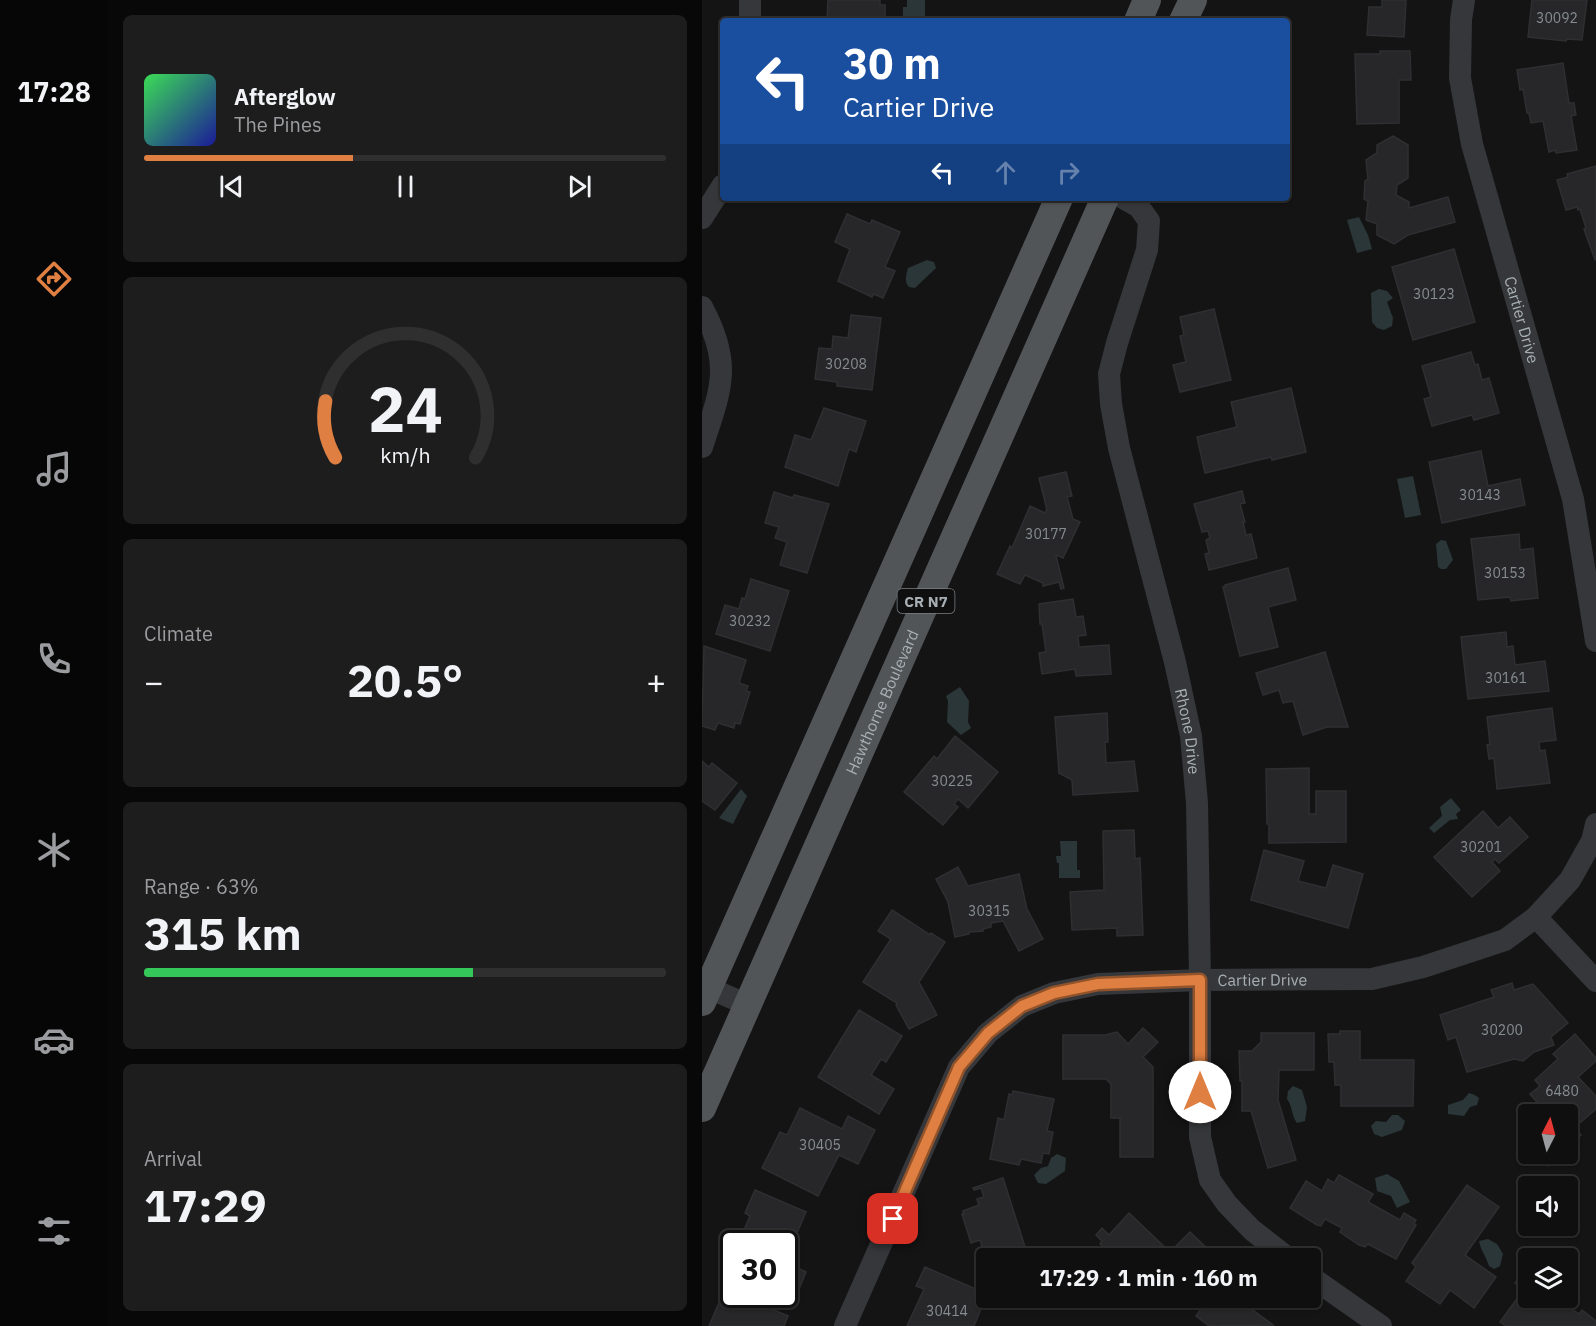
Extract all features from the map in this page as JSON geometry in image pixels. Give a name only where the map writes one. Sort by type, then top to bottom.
[{"type":"main road","points":[[1139,18],[1147,0]]},
{"type":"main road","points":[[1184,18],[1193,0]]},
{"type":"main road","name":"CR N7","points":[[704,992],[1058,201]]},
{"type":"main road","name":"Hawthorne Boulevard","points":[[702,1108],[1104,201]]},
{"type":"street","points":[[750,0],[750,18]]},
{"type":"street","name":"Cartier Drive","points":[[1464,0],[1461,20],[1460,78],[1472,144],[1573,499],[1596,641]]},
{"type":"street","points":[[702,218],[720,190]]},
{"type":"street","name":"Rhone Drive","points":[[1128,201],[1139,207],[1149,221],[1147,250],[1116,343],[1109,374],[1111,404],[1119,448],[1175,662],[1191,736],[1197,794],[1200,1137],[1209,1180],[1227,1204],[1252,1230],[1275,1248]]},
{"type":"street","points":[[702,307],[713,329],[722,368],[720,392],[702,447]]},
{"type":"street","name":"Cartier Drive","points":[[845,1326],[959,1067],[988,1033],[1022,1006],[1054,993],[1098,984],[1200,980],[1372,979],[1423,967],[1505,940],[1536,917],[1570,880],[1592,841],[1596,824]]},
{"type":"street","points":[[1536,917],[1596,981]]},
{"type":"street","points":[[704,992],[748,1005]]},
{"type":"street","points":[[1321,1284],[1381,1326]]},
{"type":"shaded area","points":[[907,0],[925,0],[925,18],[903,18],[903,7],[907,7]]},
{"type":"shaded area","points":[[1359,217],[1372,249],[1357,253],[1347,220]]},
{"type":"shaded area","points":[[927,260],[934,262],[936,268],[915,288],[909,287],[906,281],[908,268]]},
{"type":"shaded area","points":[[1379,289],[1387,291],[1393,298],[1387,302],[1393,318],[1392,326],[1384,330],[1377,328],[1372,322],[1371,293]]},
{"type":"shaded area","points":[[1413,476],[1421,515],[1405,518],[1397,479]]},
{"type":"shaded area","points":[[1441,540],[1446,541],[1453,560],[1446,569],[1438,567],[1436,544]]},
{"type":"shaded area","points":[[960,687],[969,701],[968,722],[971,728],[961,735],[947,722],[948,701],[946,696]]},
{"type":"shaded area","points":[[741,789],[747,796],[733,824],[719,818]]},
{"type":"shaded area","points":[[1451,798],[1461,810],[1456,814],[1458,819],[1450,820],[1434,833],[1429,828],[1442,816],[1440,807]]},
{"type":"shaded area","points":[[1060,841],[1077,841],[1077,870],[1080,870],[1080,878],[1059,878],[1059,863],[1057,863],[1056,856],[1061,856]]},
{"type":"shaded area","points":[[1293,1086],[1302,1090],[1307,1107],[1305,1121],[1297,1123],[1287,1099],[1288,1091]]},
{"type":"shaded area","points":[[1469,1093],[1479,1098],[1477,1105],[1470,1107],[1464,1116],[1448,1114],[1448,1105],[1463,1100]]},
{"type":"shaded area","points":[[1392,1115],[1398,1115],[1405,1121],[1402,1130],[1382,1137],[1374,1134],[1371,1126],[1376,1121],[1386,1122]]},
{"type":"shaded area","points":[[1057,1154],[1066,1158],[1065,1171],[1046,1184],[1038,1183],[1034,1175],[1041,1168],[1048,1166],[1051,1158]]},
{"type":"shaded area","points":[[1387,1174],[1399,1181],[1410,1202],[1397,1208],[1391,1196],[1377,1191],[1375,1178]]},
{"type":"shaded area","points":[[1488,1239],[1497,1244],[1503,1254],[1500,1266],[1494,1269],[1489,1266],[1479,1241]]},
{"type":"building","points":[[828,0],[880,0],[880,5],[885,5],[885,17],[883,18],[827,18]]},
{"type":"building","points":[[1382,0],[1406,0],[1404,37],[1367,35],[1369,7],[1382,7]]},
{"type":"building","points":[[1532,0],[1587,0],[1582,40],[1567,39],[1566,41],[1528,37]]},
{"type":"building","points":[[1380,51],[1410,51],[1411,80],[1399,80],[1399,123],[1357,124],[1355,54],[1380,54]]},
{"type":"building","points":[[1563,63],[1569,103],[1574,103],[1576,115],[1571,116],[1577,150],[1556,153],[1556,150],[1549,152],[1543,121],[1531,123],[1523,89],[1520,90],[1517,70]]},
{"type":"building","points":[[1393,136],[1408,145],[1408,178],[1397,185],[1396,195],[1409,202],[1409,208],[1448,197],[1455,222],[1408,235],[1394,244],[1377,235],[1377,224],[1366,220],[1368,201],[1364,199],[1365,181],[1368,179],[1366,160],[1377,153],[1377,145]]},
{"type":"building","points":[[1596,166],[1595,260],[1584,229],[1586,228],[1580,209],[1578,210],[1577,207],[1566,210],[1557,180],[1568,177],[1567,174]]},
{"type":"building","points":[[847,214],[870,224],[872,220],[900,232],[885,267],[895,271],[883,298],[874,294],[872,297],[838,281],[850,249],[835,242]]},
{"type":"building","points":[[1454,249],[1475,322],[1413,340],[1392,267]]},
{"type":"building","points":[[1214,309],[1231,380],[1180,392],[1173,365],[1186,362],[1180,336],[1184,335],[1180,317]]},
{"type":"building","points":[[851,315],[881,318],[872,390],[837,386],[837,382],[815,379],[819,348],[832,349],[833,336],[848,338]]},
{"type":"building","points":[[1471,352],[1475,365],[1478,364],[1482,380],[1489,378],[1499,413],[1474,420],[1472,415],[1432,426],[1424,399],[1431,397],[1422,366]]},
{"type":"building","points":[[1291,388],[1306,452],[1272,460],[1271,457],[1205,473],[1197,437],[1237,427],[1231,402]]},
{"type":"building","points":[[824,408],[866,421],[856,452],[849,449],[838,486],[785,467],[795,435],[811,440]]},
{"type":"building","points":[[1481,451],[1488,486],[1520,479],[1525,505],[1442,523],[1429,462]]},
{"type":"building","points":[[1066,472],[1072,496],[1067,497],[1073,519],[1080,522],[1063,558],[1056,555],[1064,588],[1061,589],[1059,582],[1043,586],[1043,583],[1025,575],[1020,584],[997,574],[1010,546],[1012,548],[1030,506],[1045,513],[1047,510],[1039,478]]},
{"type":"building","points":[[1242,491],[1245,503],[1240,504],[1245,522],[1243,522],[1246,535],[1251,534],[1257,558],[1209,570],[1205,554],[1209,553],[1206,540],[1210,538],[1208,531],[1202,532],[1194,504]]},
{"type":"building","points":[[774,492],[793,498],[794,495],[829,504],[807,573],[780,565],[787,542],[775,538],[779,527],[765,523]]},
{"type":"building","points":[[1519,534],[1520,550],[1533,548],[1538,598],[1511,601],[1510,597],[1478,600],[1471,539]]},
{"type":"building","points":[[1288,568],[1296,600],[1268,607],[1278,647],[1240,656],[1223,587]]},
{"type":"building","points":[[751,579],[789,591],[770,651],[716,634],[725,605],[739,609],[742,598],[745,599]]},
{"type":"building","points":[[1073,599],[1076,617],[1083,616],[1086,635],[1078,636],[1079,647],[1109,645],[1111,674],[1076,676],[1075,669],[1042,674],[1039,653],[1046,652],[1042,624],[1040,624],[1039,604]]},
{"type":"building","points":[[1506,632],[1507,647],[1513,646],[1515,665],[1545,661],[1549,691],[1468,699],[1461,637]]},
{"type":"building","points":[[704,646],[746,660],[739,683],[748,686],[746,691],[750,692],[740,724],[735,723],[734,728],[718,723],[715,730],[702,726]]},
{"type":"building","points":[[1325,652],[1348,727],[1327,727],[1303,735],[1293,701],[1283,703],[1279,690],[1263,695],[1256,673]]},
{"type":"building","points":[[1552,708],[1556,740],[1539,742],[1540,751],[1545,750],[1550,783],[1497,789],[1494,758],[1489,759],[1487,745],[1490,744],[1487,717]]},
{"type":"building","points":[[1107,713],[1106,763],[1134,761],[1138,791],[1073,795],[1072,780],[1059,773],[1055,717]]},
{"type":"building","points":[[955,736],[998,772],[968,808],[958,799],[954,804],[958,807],[943,825],[904,792],[934,756],[937,759]]},
{"type":"building","points":[[702,761],[709,767],[712,763],[737,783],[715,810],[702,801]]},
{"type":"building","points":[[1309,768],[1309,814],[1316,814],[1316,791],[1346,791],[1346,842],[1269,843],[1266,769]]},
{"type":"building","points":[[1483,811],[1498,828],[1510,817],[1528,837],[1499,863],[1495,859],[1492,862],[1500,871],[1472,897],[1434,857]]},
{"type":"building","points":[[1134,830],[1135,859],[1140,858],[1143,935],[1117,936],[1117,928],[1072,930],[1070,892],[1104,890],[1103,831]]},
{"type":"building","points":[[1264,850],[1304,861],[1298,881],[1326,888],[1333,865],[1363,874],[1348,928],[1251,900]]},
{"type":"building","points":[[958,867],[968,886],[1019,874],[1027,909],[1043,939],[1019,951],[1003,921],[991,923],[991,927],[983,931],[969,932],[969,934],[955,937],[948,902],[936,879]]},
{"type":"building","points":[[892,910],[945,942],[919,982],[937,1015],[909,1029],[897,1003],[863,982],[891,939],[878,931]]},
{"type":"building","points":[[1512,983],[1514,990],[1533,984],[1568,1023],[1551,1037],[1554,1045],[1534,1052],[1523,1061],[1514,1059],[1467,1072],[1456,1037],[1448,1040],[1440,1015],[1494,997],[1491,990]]},
{"type":"building","points":[[859,1010],[902,1036],[886,1062],[881,1059],[871,1075],[894,1089],[879,1114],[818,1077]]},
{"type":"building","points":[[1143,1028],[1158,1042],[1143,1057],[1153,1067],[1153,1157],[1120,1157],[1120,1118],[1111,1118],[1111,1084],[1106,1079],[1063,1079],[1063,1035],[1105,1035],[1117,1032],[1128,1044]]},
{"type":"building","points":[[1340,1031],[1360,1031],[1360,1060],[1414,1060],[1413,1106],[1341,1106],[1341,1085],[1335,1085],[1334,1062],[1329,1062],[1328,1034],[1340,1034]]},
{"type":"building","points":[[1261,1033],[1314,1033],[1314,1070],[1279,1070],[1278,1100],[1296,1160],[1268,1168],[1251,1111],[1242,1111],[1242,1081],[1240,1081],[1239,1051],[1252,1051],[1261,1042]]},
{"type":"building","points":[[1575,1034],[1596,1058],[1596,1061],[1578,1077],[1596,1096],[1596,1109],[1578,1125],[1578,1104],[1539,1104],[1530,1094],[1540,1086],[1535,1080],[1558,1059],[1553,1054]]},
{"type":"building","points":[[1013,1091],[1054,1099],[1047,1131],[1053,1132],[1049,1154],[1043,1153],[1041,1163],[1021,1159],[1019,1165],[990,1159],[998,1118],[1004,1120],[1009,1094],[1012,1095]]},
{"type":"building","points":[[800,1108],[842,1129],[848,1116],[875,1130],[858,1164],[839,1155],[818,1196],[762,1168],[780,1132],[787,1135]]},
{"type":"building","points":[[1339,1175],[1373,1194],[1368,1202],[1400,1220],[1404,1213],[1416,1220],[1414,1224],[1416,1225],[1396,1259],[1368,1244],[1365,1247],[1359,1245],[1340,1232],[1342,1228],[1325,1219],[1321,1226],[1317,1225],[1290,1208],[1306,1181],[1322,1191],[1328,1179],[1334,1183]]},
{"type":"building","points":[[1003,1178],[1025,1248],[983,1248],[980,1240],[971,1243],[962,1214],[964,1214],[963,1211],[979,1205],[977,1199],[984,1197],[981,1188],[974,1190],[973,1188]]},
{"type":"building","points":[[1467,1185],[1499,1207],[1465,1255],[1496,1277],[1474,1308],[1450,1290],[1440,1304],[1406,1281],[1416,1267],[1412,1263]]},
{"type":"building","points":[[755,1190],[806,1212],[798,1230],[744,1230],[750,1216],[745,1213]]},
{"type":"building","points":[[1129,1213],[1166,1248],[1104,1248],[1100,1244],[1102,1241],[1096,1235],[1102,1228],[1109,1235]]},
{"type":"building","points":[[1190,1232],[1207,1248],[1174,1248]]},
{"type":"building","points":[[925,1267],[976,1289],[976,1308],[981,1308],[974,1326],[907,1326],[924,1289],[916,1286]]},
{"type":"building","points":[[798,1268],[806,1272],[798,1292]]},
{"type":"building","points":[[1518,1297],[1518,1308],[1570,1308],[1579,1314],[1582,1310],[1596,1321],[1596,1326],[1506,1326],[1500,1322]]},
{"type":"building","points":[[720,1300],[720,1308],[769,1308],[788,1316],[784,1326],[709,1326]]},
{"type":"building","points":[[1202,1308],[1250,1308],[1273,1325],[1209,1326],[1196,1316]]},
{"type":"route","points":[[893,1219],[959,1067],[988,1033],[1022,1006],[1054,993],[1098,984],[1200,980],[1200,1092]]}]
